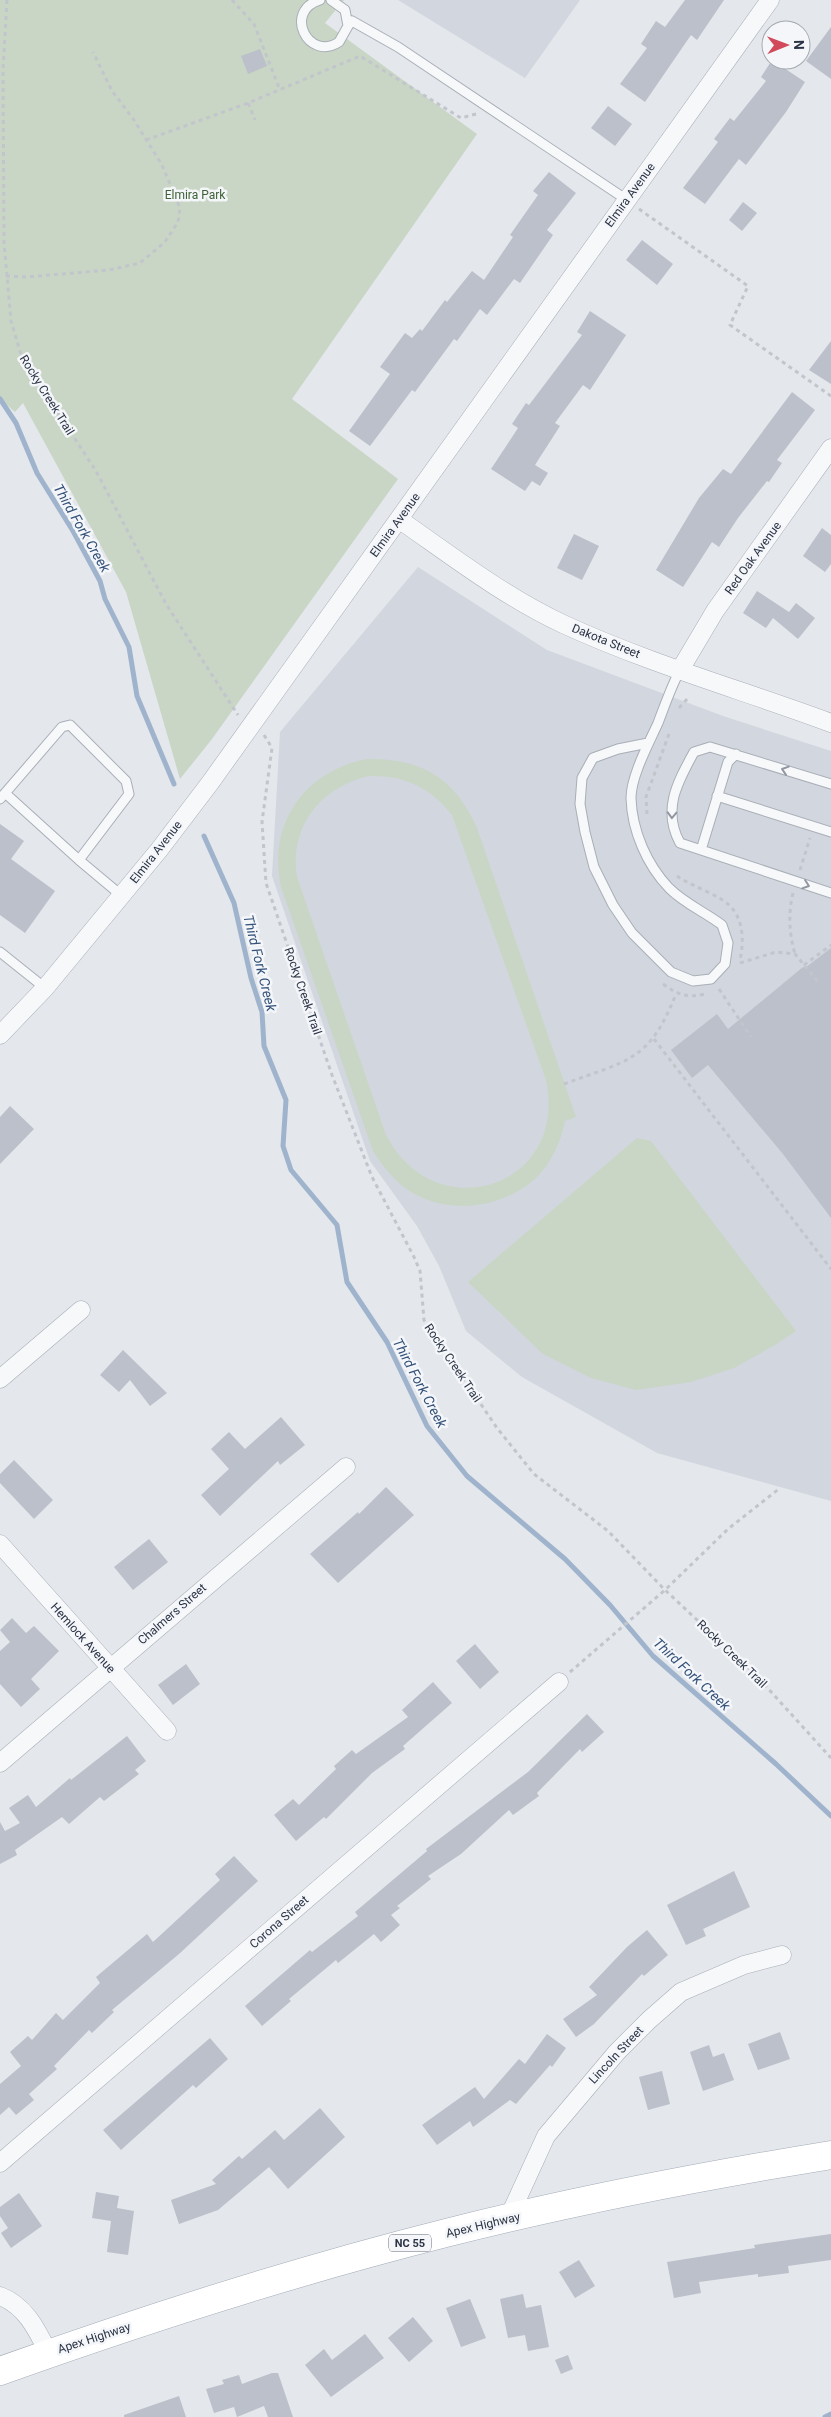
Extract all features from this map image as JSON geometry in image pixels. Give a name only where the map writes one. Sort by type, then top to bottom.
[{"type":"main road","name":"Apex Highway","points":[[0,2371],[234,2293],[343,2261],[508,2219],[647,2189],[831,2155]]},
{"type":"street","name":"Elmira Avenue","points":[[0,1035],[45,988],[122,896],[210,783],[248,726],[400,520],[770,0]]},
{"type":"street","name":"Red Oak Avenue","points":[[680,670],[715,611],[831,448]]},
{"type":"street","name":"Dakota Street","points":[[400,520],[466,566],[555,619],[680,670],[831,722]]},
{"type":"street","points":[[0,1379],[81,1310]]},
{"type":"street","name":"Chalmers Street","points":[[0,1763],[346,1467]]},
{"type":"street","name":"Hemlock Avenue","points":[[0,1544],[167,1731]]},
{"type":"street","name":"Corona Street","points":[[0,2163],[559,1682]]},
{"type":"street","name":"Lincoln Street","points":[[508,2219],[546,2136],[617,2052],[649,2020],[681,1992],[744,1965],[782,1954]]},
{"type":"street","points":[[0,2296],[14,2304],[33,2324],[48,2354]]},
{"type":"lane","points":[[320,0],[313,2],[306,8],[301,18],[303,33],[317,46],[336,44],[346,34],[348,26],[352,21],[398,47],[627,200]]},
{"type":"lane","points":[[331,0],[345,10],[348,26]]},
{"type":"lane","points":[[648,743],[618,749],[593,758],[582,778],[580,804],[594,866],[613,905],[632,933],[671,972],[693,981],[711,979],[725,964],[728,942],[722,925],[687,903],[669,887],[651,862],[638,839],[631,797],[642,756],[648,743],[680,670]]},
{"type":"lane","points":[[79,860],[129,794],[126,781],[70,725],[62,727],[3,796],[79,860],[122,896]]},
{"type":"lane","points":[[831,784],[710,747],[694,752],[682,774],[670,811],[672,827],[680,843],[831,893]]},
{"type":"lane","points":[[701,850],[728,762],[736,754]]},
{"type":"lane","points":[[718,796],[831,832]]},
{"type":"lane","points":[[0,952],[45,988]]},
{"type":"path","name":"Rocky Creek Trail","points":[[7,0],[3,70],[4,242],[11,321],[22,358],[96,471],[166,604],[238,716]]},
{"type":"path","points":[[232,0],[254,24],[280,90]]},
{"type":"path","points":[[6,276],[26,277],[109,270],[140,263],[152,255],[175,230],[180,208],[162,165],[134,120],[112,92],[93,52]]},
{"type":"path","points":[[146,140],[248,103],[360,56],[461,118],[476,114],[483,115]]},
{"type":"path","points":[[248,103],[255,120]]},
{"type":"path","points":[[641,211],[748,286],[730,325],[831,396]]},
{"type":"path","name":"Rocky Creek Trail","points":[[265,736],[272,748],[262,822],[266,883],[332,1075],[372,1178],[420,1271],[424,1320],[497,1428],[534,1474],[608,1531],[665,1590],[753,1672],[831,1758]]},
{"type":"path","points":[[804,965],[831,945]]},
{"type":"path","points":[[740,963],[776,952],[795,954],[820,984]]},
{"type":"path","points":[[719,989],[751,1037]]},
{"type":"path","points":[[564,1084],[637,1055],[654,1039],[665,1023],[676,994]]},
{"type":"path","points":[[654,1039],[831,1269]]},
{"type":"path","points":[[559,1682],[665,1590],[728,1529],[780,1488]]},
{"type":"shaded area","points":[[398,0],[580,0],[525,78]]},
{"type":"shaded area","points":[[418,567],[547,650],[723,716],[831,751],[831,1501],[657,1453],[522,1377],[466,1331],[439,1266],[417,1226],[370,1161],[272,876],[280,732]]},
{"type":"green space","name":"Elmira Park","points":[[0,0],[344,0],[325,23],[477,134],[292,399],[398,479],[212,739],[180,779],[126,592],[23,403],[15,412],[0,399]]},
{"type":"green space","points":[[367,759],[404,762],[420,767],[434,774],[447,784],[468,811],[477,828],[576,1117],[565,1121],[555,1152],[536,1178],[522,1189],[489,1203],[454,1206],[420,1197],[396,1180],[373,1151],[281,887],[278,864],[280,842],[286,822],[296,804],[309,788],[325,775],[345,765]],"holes":[[[369,776],[382,776],[405,781],[425,790],[444,805],[452,815],[546,1080],[548,1117],[538,1148],[518,1170],[493,1184],[464,1188],[435,1182],[408,1164],[386,1135],[297,877],[296,859],[298,842],[303,826],[312,812],[336,789],[352,781]]]},
{"type":"green space","points":[[637,1138],[651,1141],[796,1331],[734,1368],[691,1382],[636,1390],[591,1378],[543,1354],[468,1282]]},
{"type":"building","points":[[685,0],[724,0],[697,40],[691,35],[645,102],[620,84],[647,48],[641,44],[656,21],[665,27]]},
{"type":"building","points":[[831,27],[831,79],[811,65],[811,54]]},
{"type":"building","points":[[260,49],[267,66],[248,74],[241,56]]},
{"type":"building","points":[[766,70],[787,70],[805,82],[786,112],[746,165],[739,159],[705,204],[683,188],[718,142],[714,139],[730,118],[734,121],[766,81],[761,77]]},
{"type":"building","points":[[608,106],[632,124],[615,146],[591,128]]},
{"type":"building","points":[[549,172],[576,193],[547,230],[553,235],[520,283],[514,279],[487,315],[480,309],[457,341],[454,339],[415,392],[412,390],[370,446],[349,431],[390,374],[380,367],[405,333],[412,338],[420,329],[422,331],[445,300],[447,302],[472,271],[484,280],[513,237],[510,235],[538,195],[533,191]]},
{"type":"building","points":[[743,202],[757,213],[742,231],[729,220]]},
{"type":"building","points":[[642,240],[673,264],[657,285],[626,260]]},
{"type":"building","points":[[590,311],[626,335],[590,390],[583,385],[555,423],[560,426],[535,465],[548,473],[540,486],[532,481],[525,491],[491,469],[518,428],[512,424],[526,403],[529,405],[582,335],[577,332]]},
{"type":"building","points":[[831,341],[831,384],[809,370]]},
{"type":"building","points":[[792,392],[815,410],[777,460],[782,463],[769,482],[767,481],[738,518],[719,547],[712,542],[683,587],[656,570],[699,498],[723,469],[731,474]]},
{"type":"building","points":[[822,528],[831,535],[831,564],[825,572],[803,556]]},
{"type":"building","points":[[574,534],[599,546],[582,580],[557,568]]},
{"type":"building","points":[[757,591],[789,612],[796,603],[815,618],[798,639],[773,618],[766,628],[743,613]]},
{"type":"building","points":[[0,824],[24,841],[11,859],[55,891],[25,933],[0,915]]},
{"type":"building","points":[[831,948],[831,1218],[783,1154],[708,1065],[692,1078],[671,1050],[717,1014],[728,1029],[803,967],[805,968]]},
{"type":"building","points":[[10,1106],[34,1129],[0,1164],[0,1117]]},
{"type":"building","points":[[123,1350],[167,1393],[150,1406],[130,1380],[119,1392],[100,1375]]},
{"type":"building","points":[[281,1417],[305,1445],[280,1465],[278,1461],[220,1516],[201,1495],[229,1469],[211,1449],[229,1432],[245,1449]]},
{"type":"building","points":[[14,1460],[53,1500],[34,1519],[0,1483],[0,1474]]},
{"type":"building","points":[[386,1487],[414,1515],[338,1583],[310,1554],[358,1512],[359,1514]]},
{"type":"building","points":[[149,1539],[168,1562],[133,1590],[114,1567]]},
{"type":"building","points":[[12,1618],[26,1633],[34,1626],[59,1651],[31,1679],[40,1689],[21,1707],[0,1684],[0,1651],[10,1642],[0,1630]]},
{"type":"building","points":[[475,1644],[499,1672],[480,1689],[456,1661]]},
{"type":"building","points":[[186,1664],[200,1684],[173,1705],[158,1685]]},
{"type":"building","points":[[433,1682],[452,1703],[403,1746],[405,1749],[372,1773],[326,1819],[324,1817],[296,1841],[274,1815],[293,1799],[299,1805],[336,1769],[334,1766],[352,1750],[356,1754],[408,1717],[402,1710]]},
{"type":"building","points":[[587,1714],[604,1732],[582,1752],[580,1749],[537,1793],[539,1796],[513,1815],[509,1810],[461,1854],[428,1876],[431,1879],[397,1906],[400,1908],[391,1915],[400,1925],[381,1942],[374,1934],[338,1963],[336,1960],[289,1999],[291,2001],[262,2026],[245,2006],[310,1950],[312,1952],[358,1916],[355,1912],[427,1851],[426,1849],[528,1772]]},
{"type":"building","points":[[127,1736],[146,1761],[135,1770],[139,1774],[104,1801],[100,1797],[69,1824],[62,1817],[15,1850],[17,1855],[0,1864],[0,1822],[5,1831],[20,1823],[9,1808],[28,1795],[36,1807],[70,1778],[71,1780]]},
{"type":"building","points":[[234,1856],[258,1881],[179,1954],[112,2010],[114,2012],[92,2033],[89,2030],[54,2066],[57,2069],[29,2094],[34,2100],[16,2115],[9,2107],[0,2115],[0,2084],[21,2066],[10,2052],[28,2036],[32,2040],[56,2013],[63,2020],[100,1983],[96,1977],[147,1934],[153,1942],[220,1880],[215,1874]]},
{"type":"building","points":[[734,1871],[750,1907],[703,1929],[706,1936],[686,1945],[667,1905]]},
{"type":"building","points":[[647,1930],[668,1955],[644,1976],[642,1974],[594,2024],[576,2037],[563,2019],[597,1995],[589,1987],[627,1947]]},
{"type":"building","points":[[780,2032],[790,2059],[758,2070],[748,2044]]},
{"type":"building","points":[[547,2034],[566,2048],[552,2067],[550,2065],[516,2104],[510,2100],[473,2127],[470,2121],[437,2145],[422,2125],[475,2087],[484,2099],[519,2059],[525,2064]]},
{"type":"building","points":[[210,2038],[228,2059],[196,2088],[193,2085],[121,2150],[103,2130]]},
{"type":"building","points":[[709,2045],[713,2057],[724,2053],[734,2080],[703,2091],[690,2052]]},
{"type":"building","points":[[662,2071],[670,2104],[648,2110],[639,2077]]},
{"type":"building","points":[[320,2108],[345,2137],[288,2189],[269,2167],[218,2210],[179,2224],[171,2200],[216,2184],[212,2180],[239,2156],[242,2159],[275,2130],[284,2140]]},
{"type":"building","points":[[96,2192],[119,2196],[117,2208],[134,2211],[128,2255],[107,2252],[111,2221],[92,2218]]},
{"type":"building","points":[[19,2193],[42,2226],[11,2248],[1,2233],[8,2228],[0,2216],[0,2207]]},
{"type":"building","points":[[831,2234],[831,2260],[788,2266],[789,2273],[758,2277],[758,2274],[699,2282],[701,2293],[674,2298],[667,2262],[755,2248],[754,2245]]},
{"type":"building","points":[[579,2260],[595,2286],[575,2298],[559,2272]]},
{"type":"building","points":[[523,2294],[526,2308],[541,2305],[549,2347],[528,2351],[525,2335],[508,2338],[500,2299]]},
{"type":"building","points":[[470,2299],[486,2338],[461,2347],[446,2308]]},
{"type":"building","points":[[413,2317],[433,2341],[409,2362],[388,2338]]},
{"type":"building","points":[[365,2334],[384,2358],[331,2397],[305,2365],[324,2349],[332,2360]]},
{"type":"building","points":[[568,2355],[573,2369],[561,2374],[555,2360]]},
{"type":"building","points":[[272,2373],[278,2373],[293,2417],[268,2417],[264,2406],[237,2417],[234,2407],[214,2413],[206,2389],[224,2384],[222,2380],[239,2375],[242,2384]]},
{"type":"building","points":[[179,2396],[186,2417],[124,2417],[124,2415]]},
{"type":"waterway","name":"Third Fork Creek","points":[[0,399],[16,423],[37,473],[73,531],[100,581],[105,599],[129,647],[137,696],[174,784]]},
{"type":"waterway","name":"Third Fork Creek","points":[[204,836],[234,903],[251,978],[262,1012],[264,1046],[286,1100],[283,1146],[291,1170],[337,1225],[347,1282],[387,1342],[427,1426],[467,1476],[565,1559],[610,1605],[653,1656],[776,1764],[831,1816]]},
{"type":"waterway","points":[[825,2417],[831,2414]]}]
